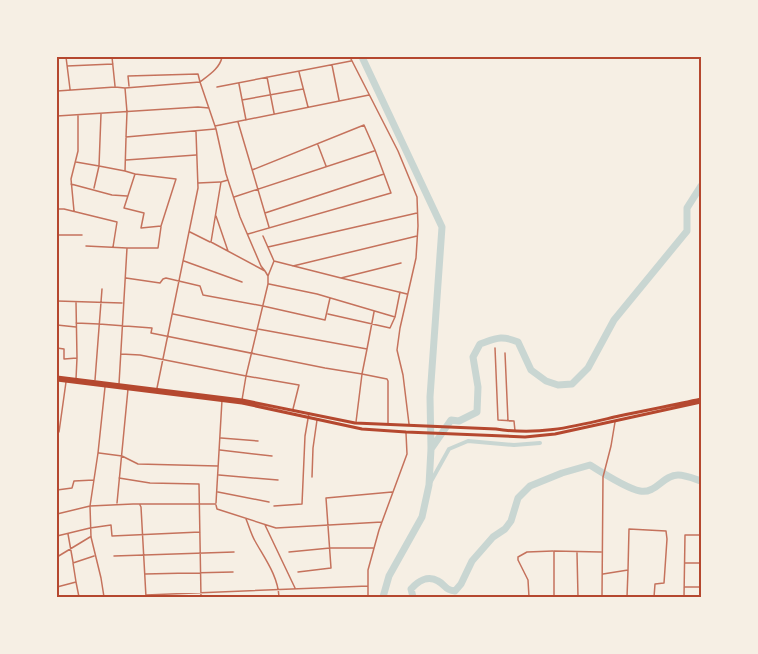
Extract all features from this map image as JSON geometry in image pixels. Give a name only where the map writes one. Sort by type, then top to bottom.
[{"type":"highway","points":[[57,378],[242,401],[355,423],[531,432],[615,419]]},
{"type":"highway","points":[[57,378],[105,386],[157,388],[292,409],[317,419],[362,429],[525,437],[555,434],[701,400]]},
{"type":"street","points":[[66,57],[70,90]]},
{"type":"street","points":[[112,57],[115,87]]},
{"type":"street","points":[[57,91],[200,82],[216,69],[222,57]]},
{"type":"street","points":[[350,57],[398,151],[417,197],[416,258],[397,350],[410,425]]},
{"type":"street","points":[[217,87],[351,61]]},
{"type":"street","points":[[67,66],[113,64]]},
{"type":"street","points":[[332,65],[339,101]]},
{"type":"street","points":[[299,71],[308,107]]},
{"type":"street","points":[[129,88],[128,76],[198,74],[228,180],[261,266],[268,276]]},
{"type":"street","points":[[267,76],[274,113]]},
{"type":"street","points":[[238,83],[246,120]]},
{"type":"street","points":[[125,88],[127,112],[125,171]]},
{"type":"street","points":[[242,100],[303,89]]},
{"type":"street","points":[[126,137],[196,132],[274,113],[369,95]]},
{"type":"street","points":[[57,116],[208,108]]},
{"type":"street","points":[[94,189],[99,166],[100,114]]},
{"type":"street","points":[[74,211],[71,184],[78,151],[78,115]]},
{"type":"street","points":[[238,121],[270,228]]},
{"type":"street","points":[[248,234],[391,193],[363,125],[252,171]]},
{"type":"street","points":[[157,388],[198,183],[196,132]]},
{"type":"street","points":[[317,144],[326,166]]},
{"type":"street","points":[[234,197],[375,150]]},
{"type":"street","points":[[126,160],[196,155]]},
{"type":"street","points":[[75,162],[135,174],[176,179],[161,226],[158,248],[86,246]]},
{"type":"street","points":[[135,174],[124,208],[144,213],[141,228],[161,226]]},
{"type":"street","points":[[265,213],[384,174]]},
{"type":"street","points":[[198,183],[228,180]]},
{"type":"street","points":[[211,242],[220,182]]},
{"type":"street","points":[[71,184],[112,195],[128,196]]},
{"type":"street","points":[[57,209],[117,222],[113,247]]},
{"type":"street","points":[[267,247],[418,212]]},
{"type":"street","points":[[215,215],[229,252]]},
{"type":"street","points":[[189,231],[265,271]]},
{"type":"street","points":[[57,235],[82,235]]},
{"type":"street","points":[[263,236],[274,261],[408,294]]},
{"type":"street","points":[[292,266],[417,236]]},
{"type":"street","points":[[119,384],[127,248]]},
{"type":"street","points":[[183,260],[242,282]]},
{"type":"street","points":[[242,401],[268,276],[274,261]]},
{"type":"street","points":[[341,278],[401,263]]},
{"type":"street","points":[[126,278],[160,283],[166,278],[200,286],[203,295],[325,320],[330,298]]},
{"type":"street","points":[[268,284],[330,298],[394,317]]},
{"type":"street","points":[[95,381],[102,290]]},
{"type":"street","points":[[327,314],[390,328],[400,292]]},
{"type":"street","points":[[57,301],[123,303]]},
{"type":"street","points":[[76,302],[76,379]]},
{"type":"street","points":[[355,423],[374,311]]},
{"type":"street","points":[[172,314],[367,349]]},
{"type":"street","points":[[76,323],[152,328],[151,333],[387,380],[388,424]]},
{"type":"street","points":[[57,325],[76,327]]},
{"type":"street","points":[[57,348],[64,349],[64,359],[77,358]]},
{"type":"street","points":[[495,348],[498,420],[514,421],[515,432]]},
{"type":"street","points":[[505,353],[508,421]]},
{"type":"street","points":[[121,354],[164,359],[299,385],[292,409]]},
{"type":"street","points":[[57,432],[59,432],[66,381]]},
{"type":"street","points":[[104,597],[91,537],[90,506],[105,386]]},
{"type":"street","points":[[117,504],[128,387]]},
{"type":"street","points":[[222,400],[215,504],[217,509],[276,528],[382,522]]},
{"type":"street","points":[[274,506],[303,504],[305,436],[309,415]]},
{"type":"street","points":[[312,477],[317,419]]},
{"type":"street","points":[[602,597],[603,477],[608,462],[615,419]]},
{"type":"street","points":[[368,597],[368,570],[382,522],[407,453],[408,432]]},
{"type":"street","points":[[220,438],[258,441]]},
{"type":"street","points":[[219,450],[272,456]]},
{"type":"street","points":[[98,453],[122,456],[138,464],[218,466]]},
{"type":"street","points":[[218,474],[278,480]]},
{"type":"street","points":[[119,478],[150,483],[200,484],[201,597]]},
{"type":"street","points":[[57,490],[72,488],[74,481],[95,480]]},
{"type":"street","points":[[217,492],[269,502]]},
{"type":"street","points":[[298,572],[331,568],[326,498],[393,492]]},
{"type":"street","points":[[57,514],[90,506],[117,504],[215,504]]},
{"type":"street","points":[[140,505],[146,596],[368,586]]},
{"type":"street","points":[[246,519],[273,574],[279,589],[279,597]]},
{"type":"street","points":[[57,536],[111,525],[112,536],[201,532]]},
{"type":"street","points":[[265,525],[296,588]]},
{"type":"street","points":[[627,597],[629,529],[666,531],[664,583],[655,584],[654,597]]},
{"type":"street","points":[[68,533],[79,597]]},
{"type":"street","points":[[684,597],[685,536],[701,535]]},
{"type":"street","points":[[57,556],[91,537]]},
{"type":"street","points":[[290,552],[330,548],[374,548]]},
{"type":"street","points":[[554,551],[554,597]]},
{"type":"street","points":[[577,551],[578,597]]},
{"type":"street","points":[[114,556],[234,552]]},
{"type":"street","points":[[529,597],[529,583],[518,557],[527,552],[602,552]]},
{"type":"street","points":[[73,563],[95,555]]},
{"type":"street","points":[[685,563],[701,563]]},
{"type":"street","points":[[602,574],[628,570]]},
{"type":"street","points":[[144,574],[233,572]]},
{"type":"street","points":[[57,587],[76,582]]},
{"type":"street","points":[[684,587],[701,587]]},
{"type":"waterway","points":[[362,57],[442,227],[430,397],[429,485],[422,517],[389,576],[383,597]]},
{"type":"waterway","points":[[431,449],[451,420],[459,421],[477,412],[478,387],[473,357],[480,344],[499,338],[518,342],[531,370],[546,381],[558,385],[572,384],[588,368],[614,320],[687,231],[687,208],[701,186]]},
{"type":"waterway","points":[[429,485],[449,449],[468,441],[514,445],[540,443]]},
{"type":"waterway","points":[[413,597],[411,589],[420,581],[427,579],[434,579],[449,590],[455,591],[472,561],[511,521],[518,498],[530,486],[562,473],[590,465],[622,484],[640,491],[651,490],[668,478],[678,475],[701,481]]}]
